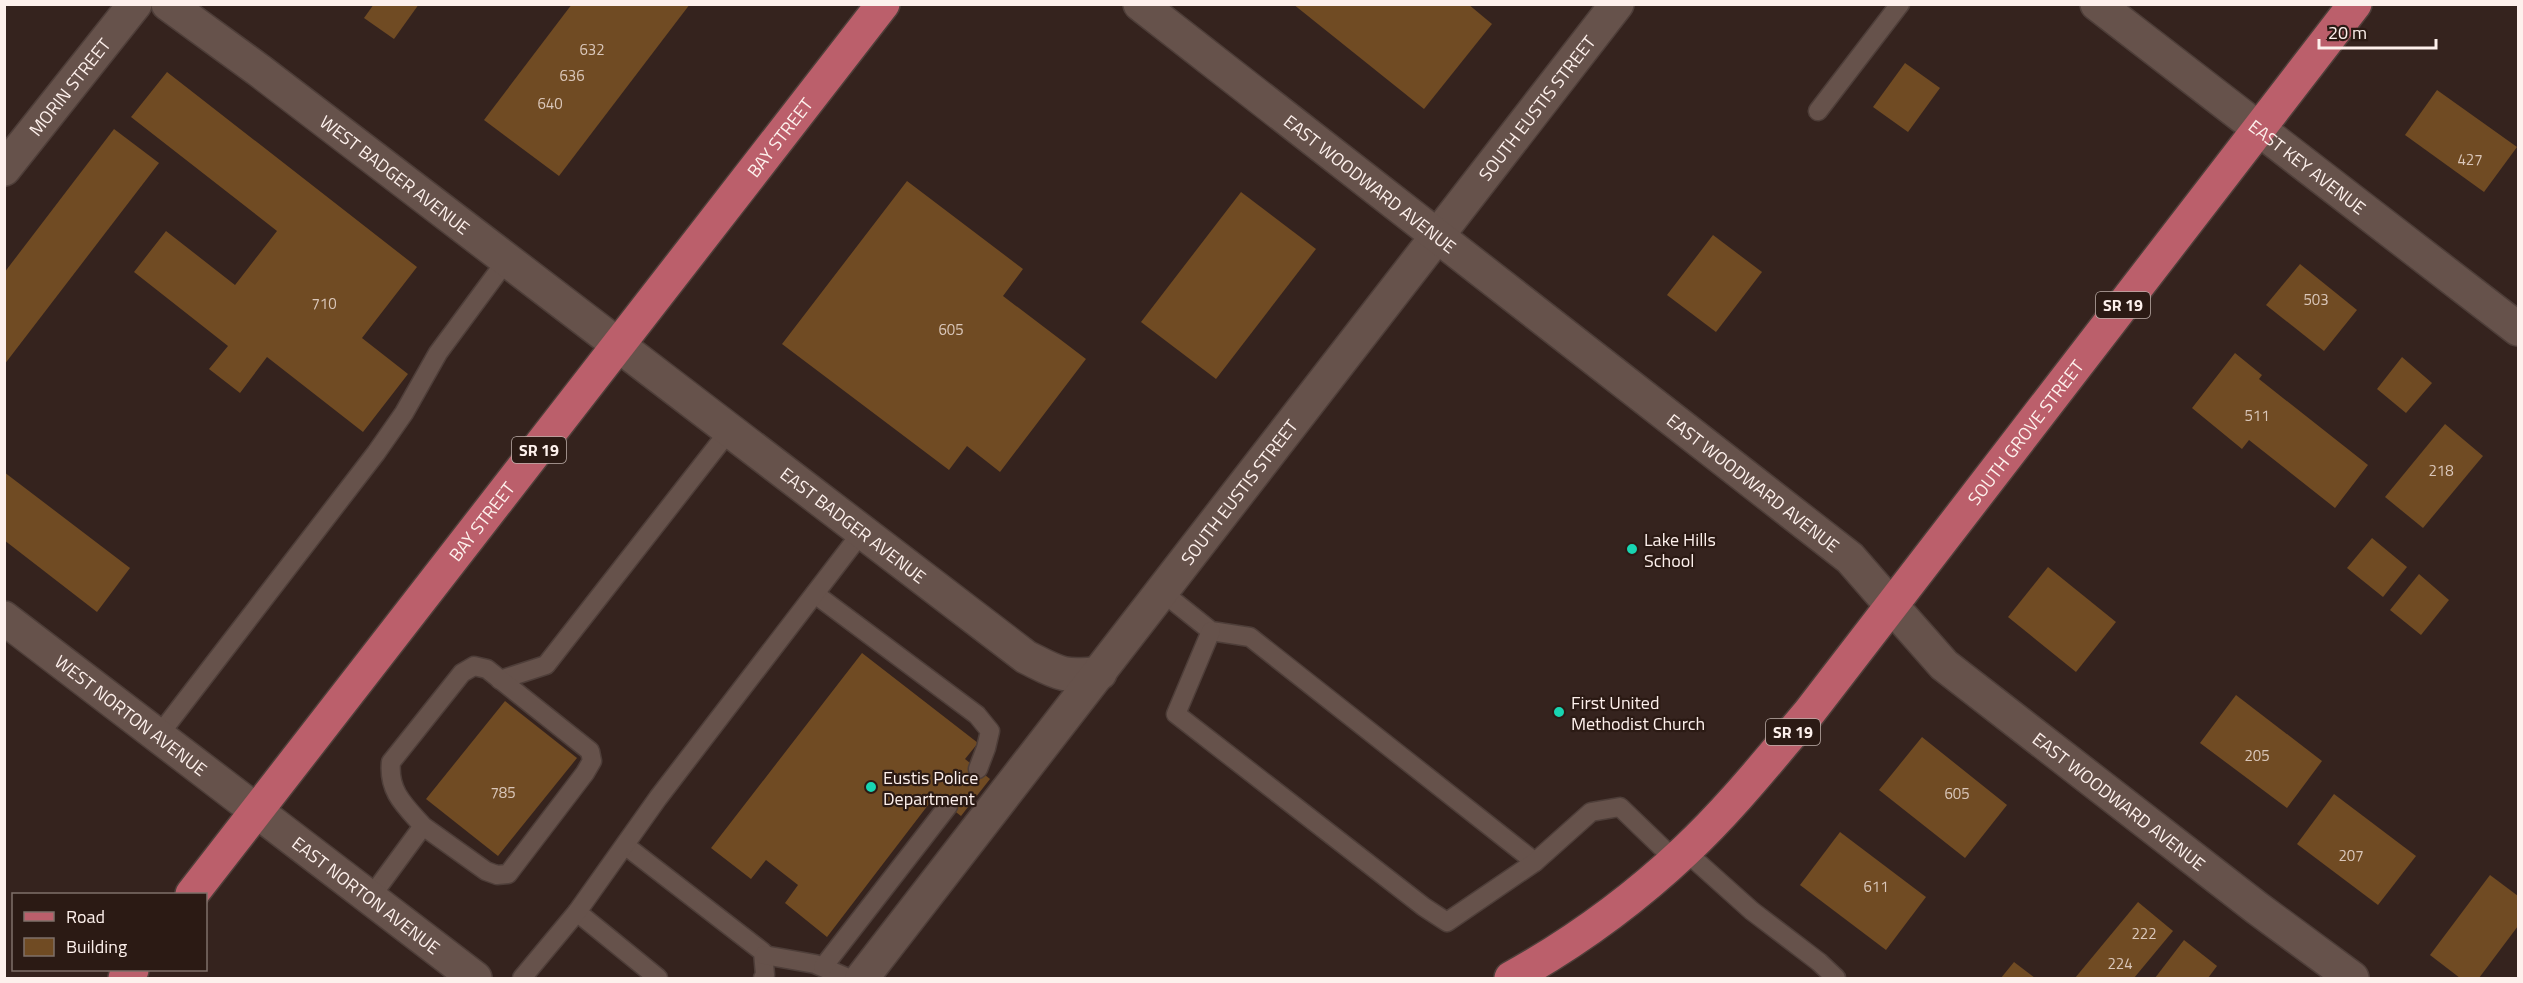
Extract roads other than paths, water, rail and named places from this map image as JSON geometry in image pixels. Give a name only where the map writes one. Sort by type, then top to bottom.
[{"type":"main road","name":"BAY STREET","points":[[193,893],[619,347],[883,4]]},
{"type":"main road","name":"SOUTH GROVE STREET","points":[[1680,856],[1744,789],[1808,714],[2355,4]]},
{"type":"main road","name":"SR 19","points":[[1511,978],[1552,955],[1621,906],[1680,856]]},
{"type":"street","name":"MORIN STREET","points":[[4,170],[135,4]]},
{"type":"street","name":"WEST BADGER AVENUE","points":[[168,4],[260,71],[619,347]]},
{"type":"street","name":"EAST WOODWARD AVENUE","points":[[1140,4],[1850,558],[1944,665],[2257,908],[2352,978]]},
{"type":"street","name":"SOUTH EUSTIS STREET","points":[[862,978],[1617,4]]},
{"type":"street","name":"EAST KEY AVENUE","points":[[2097,4],[2518,328]]},
{"type":"street","name":"EAST BADGER AVENUE","points":[[619,347],[1026,657],[1061,674],[1100,673]]},
{"type":"street","name":"WEST NORTON AVENUE","points":[[4,618],[258,811]]},
{"type":"street","name":"EAST NORTON AVENUE","points":[[258,811],[474,978]]},
{"type":"lane","points":[[1818,111],[1900,4]]},
{"type":"lane","points":[[159,735],[376,453],[404,413],[438,353],[506,261]]},
{"type":"lane","points":[[500,680],[546,665],[729,431]]},
{"type":"lane","points":[[522,978],[577,912],[658,798],[862,532]]},
{"type":"lane","points":[[1161,591],[1211,631],[1250,637],[1535,862]]},
{"type":"lane","points":[[815,594],[977,715],[990,731],[978,769]]},
{"type":"lane","points":[[1211,631],[1176,714],[1424,908],[1448,922],[1535,862],[1591,812],[1620,807],[1836,978]]},
{"type":"lane","points":[[474,666],[487,669],[590,751],[592,761],[585,773],[508,874],[497,875],[486,871],[423,826],[399,798],[389,778],[391,762],[462,673],[474,666]]},
{"type":"lane","points":[[823,968],[948,806]]},
{"type":"lane","points":[[370,898],[423,826]]},
{"type":"lane","points":[[626,846],[764,952],[765,975],[763,978]]},
{"type":"lane","points":[[577,912],[658,978]]},
{"type":"lane","points":[[764,955],[815,964],[848,978]]},
{"type":"place","name":"Lake Hills School","points":[[1632,549]]},
{"type":"place","name":"First United Methodist Church","points":[[1559,712]]},
{"type":"place","name":"Eustis Police Department","points":[[871,787]]}]
